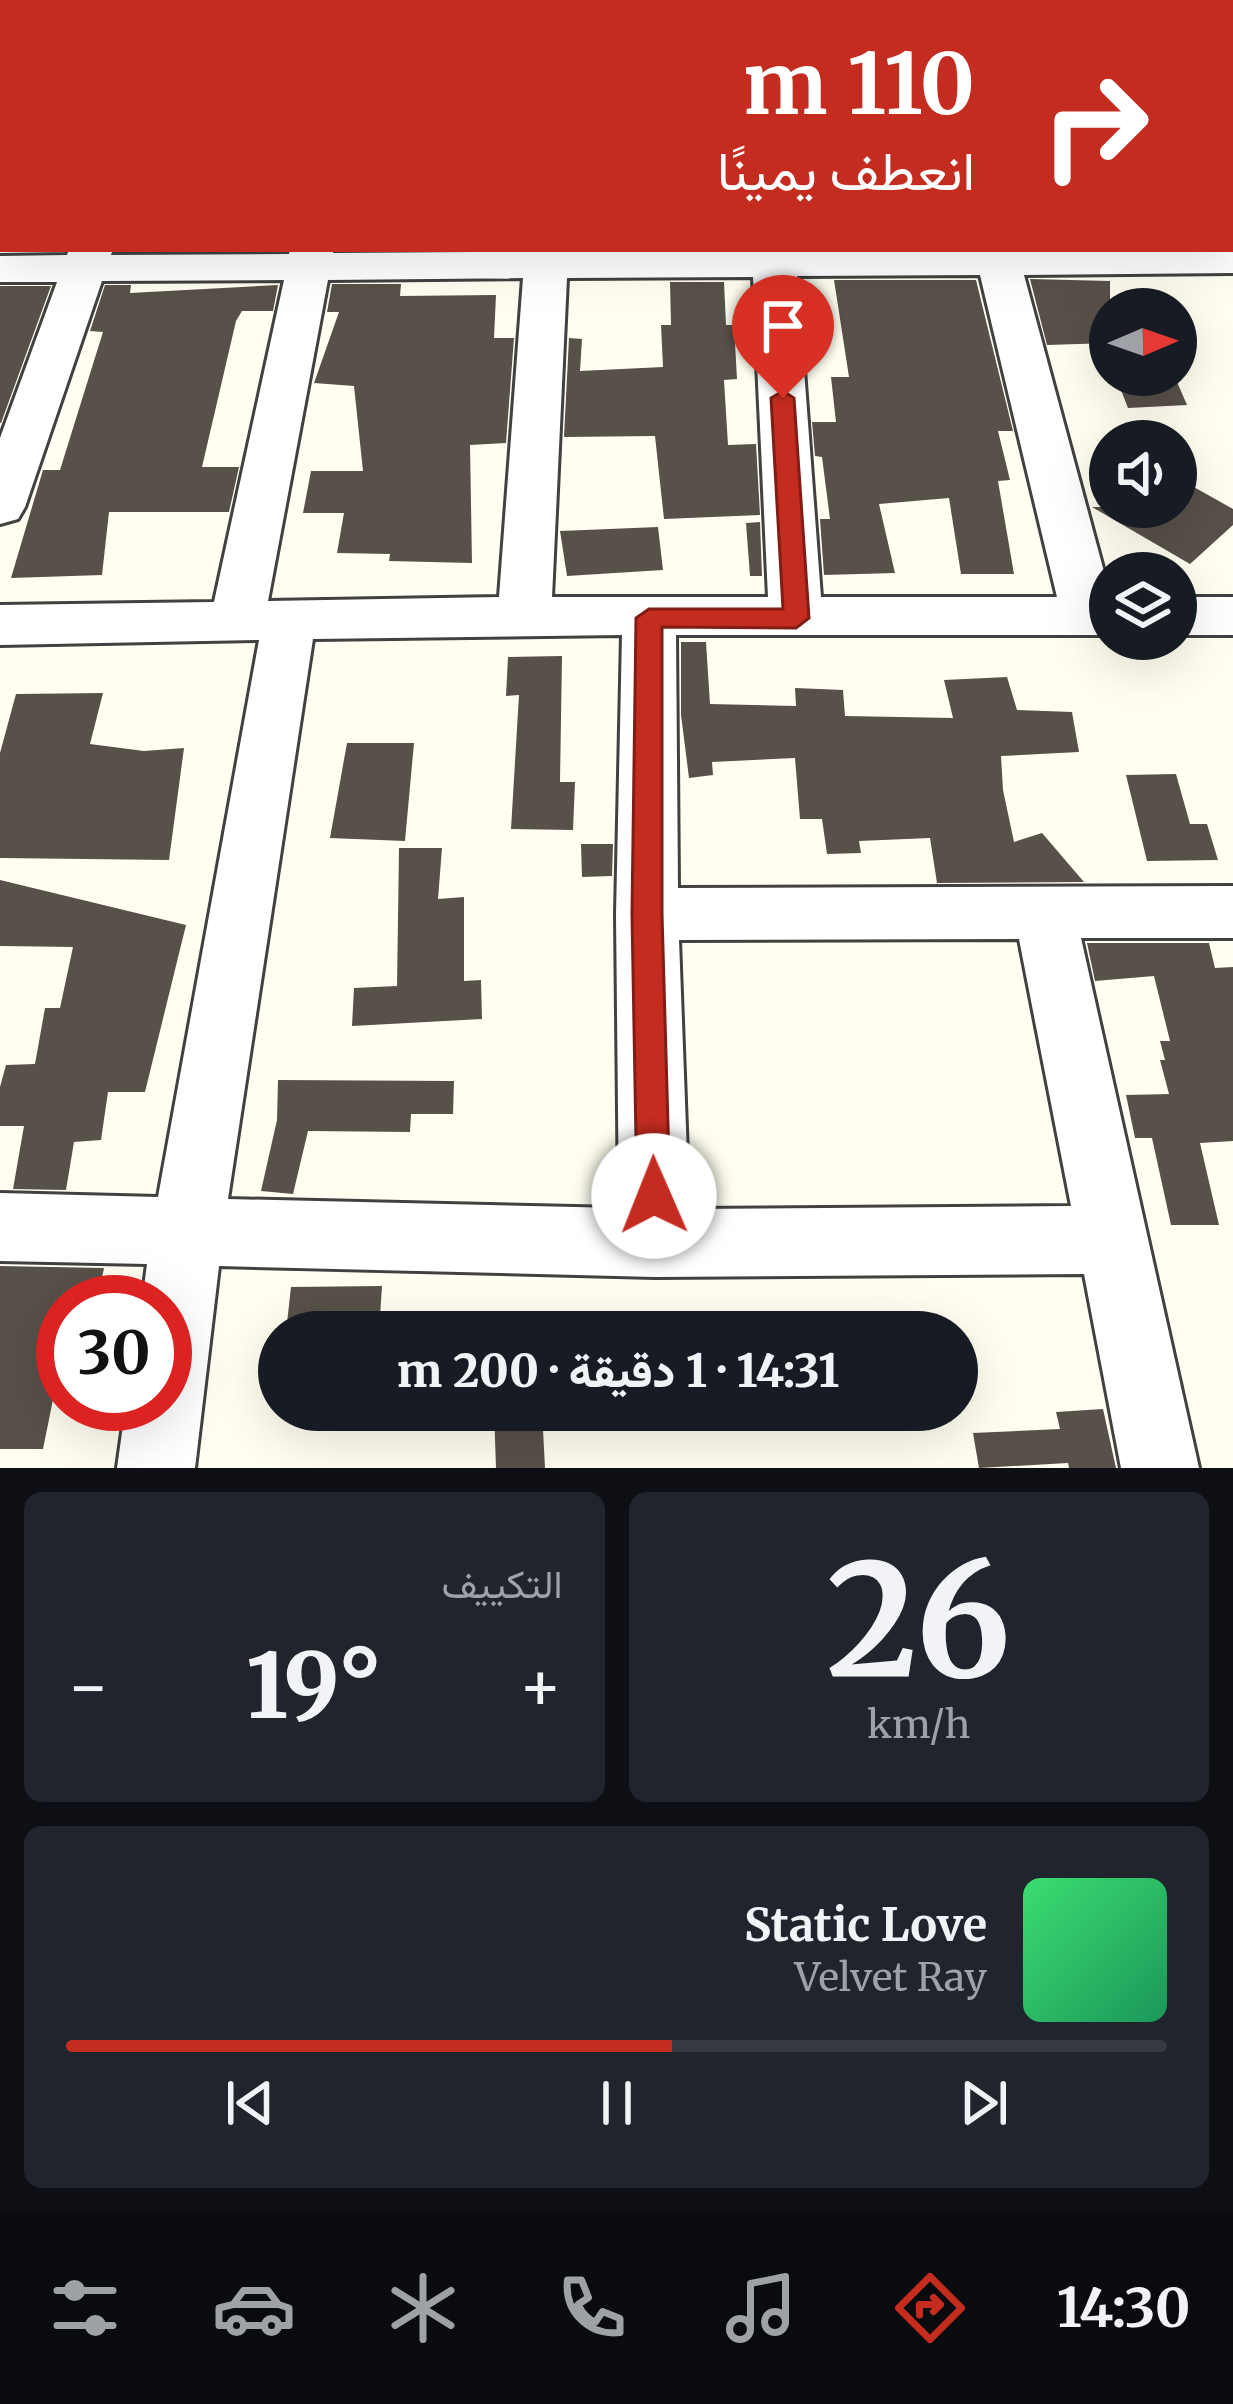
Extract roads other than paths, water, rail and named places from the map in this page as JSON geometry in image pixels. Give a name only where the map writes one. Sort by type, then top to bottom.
[{"type":"street","points":[[996,255],[1089,578]]},
{"type":"street","points":[[0,269],[88,259],[996,255],[1233,260]]},
{"type":"street","points":[[524,616],[546,258]]},
{"type":"street","points":[[774,258],[796,618]]},
{"type":"street","points":[[0,507],[88,259]]},
{"type":"street","points":[[182,1275],[310,260]]},
{"type":"street","points":[[0,625],[524,616],[1089,616]]},
{"type":"street","points":[[1197,616],[1233,616]]},
{"type":"street","points":[[649,618],[647,914],[655,1243]]},
{"type":"street","points":[[647,914],[1233,912]]},
{"type":"street","points":[[1045,915],[1160,1468]]},
{"type":"street","points":[[0,1227],[655,1243],[1111,1240]]},
{"type":"street","points":[[156,1468],[161,1431]]}]
